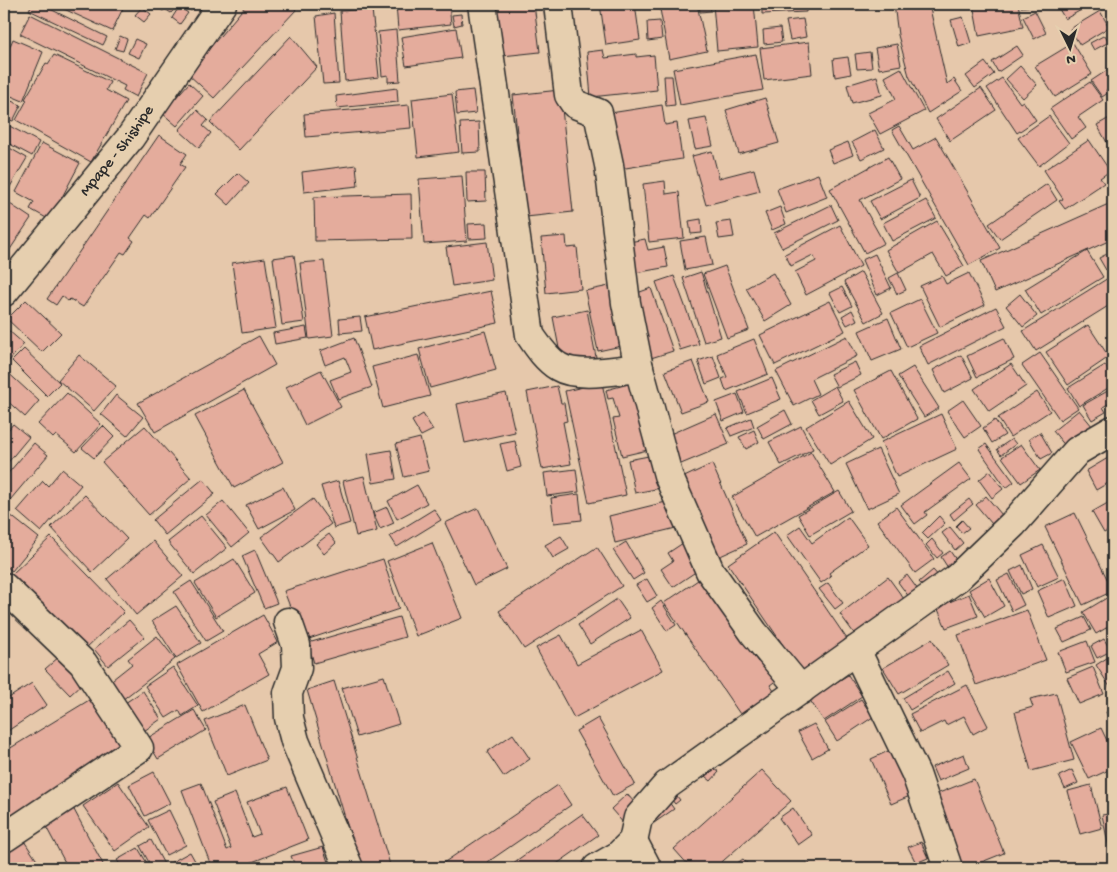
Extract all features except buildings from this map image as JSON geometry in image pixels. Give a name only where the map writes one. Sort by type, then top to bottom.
[{"type":"street","name":"Mpape - Shishipe","points":[[4,292],[130,138],[222,4]]},
{"type":"street","points":[[482,4],[530,335],[548,359],[568,372],[639,368]]},
{"type":"street","points":[[558,4],[569,95],[574,104],[598,113],[609,165],[626,303],[639,368],[668,475],[710,571],[754,633],[801,690]]},
{"type":"street","points":[[597,868],[618,856],[633,841],[638,818],[667,785],[957,578],[1013,524],[1077,451],[1113,430]]},
{"type":"street","points":[[4,587],[83,663],[139,748],[4,838]]},
{"type":"street","points":[[288,622],[296,645],[297,668],[288,693],[289,718],[295,741],[349,868]]},
{"type":"street","points":[[856,650],[916,774],[948,868]]},
{"type":"street","points":[[633,841],[647,868]]}]
